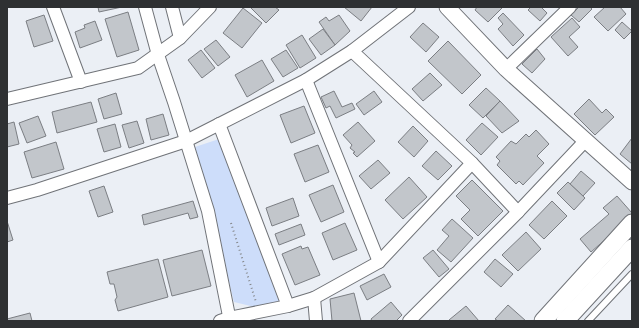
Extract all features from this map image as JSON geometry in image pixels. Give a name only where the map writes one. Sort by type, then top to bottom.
[{"type":"main road","points":[[543,321],[632,223]]},
{"type":"main road","points":[[564,321],[632,248]]},
{"type":"street","points":[[53,7],[81,82]]},
{"type":"street","points":[[145,7],[158,55],[208,211],[226,320],[288,306],[314,298],[379,262],[472,163]]},
{"type":"street","points":[[172,7],[180,38]]},
{"type":"street","points":[[7,99],[138,68],[180,38],[210,7]]},
{"type":"street","points":[[7,198],[38,190],[186,141],[306,80],[352,50],[409,7]]},
{"type":"street","points":[[447,7],[506,69],[632,182]]},
{"type":"street","points":[[506,69],[570,7]]},
{"type":"street","points":[[352,50],[472,163],[518,212]]},
{"type":"street","points":[[306,80],[379,262]]},
{"type":"street","points":[[219,124],[288,306]]},
{"type":"street","points":[[409,321],[518,212],[586,140]]},
{"type":"street","points":[[314,298],[316,321]]},
{"type":"lane","points":[[588,321],[632,274]]},
{"type":"path","points":[[231,223],[260,312]]},
{"type":"shaded area","points":[[219,139],[279,301],[259,308],[234,302],[195,147]]},
{"type":"building","points":[[98,7],[122,7],[99,12]]},
{"type":"building","points":[[250,7],[275,7],[279,10],[266,23]]},
{"type":"building","points":[[344,7],[372,7],[361,21]]},
{"type":"building","points":[[477,7],[502,8],[488,22],[475,10]]},
{"type":"building","points":[[531,7],[541,7],[547,13],[540,21],[528,10]]},
{"type":"building","points":[[579,7],[590,7],[592,9],[579,22],[571,15]]},
{"type":"building","points":[[605,7],[620,7],[626,14],[608,31],[594,17]]},
{"type":"building","points":[[243,8],[262,23],[242,48],[223,33]]},
{"type":"building","points":[[128,12],[139,50],[117,57],[105,19]]},
{"type":"building","points":[[503,13],[524,35],[513,46],[498,29],[503,24],[498,18]]},
{"type":"building","points":[[44,15],[53,41],[34,47],[26,21]]},
{"type":"building","points":[[339,15],[350,31],[335,45],[319,22],[326,17],[329,21]]},
{"type":"building","points":[[572,18],[580,27],[569,37],[578,47],[568,56],[551,37]]},
{"type":"building","points":[[95,21],[102,40],[80,48],[75,32],[85,28],[84,25]]},
{"type":"building","points":[[622,22],[632,31],[624,39],[615,30]]},
{"type":"building","points":[[423,23],[439,37],[426,52],[410,37]]},
{"type":"building","points":[[323,29],[335,45],[321,55],[309,39]]},
{"type":"building","points":[[302,35],[316,58],[300,68],[286,45]]},
{"type":"building","points":[[216,40],[230,57],[218,66],[204,49]]},
{"type":"building","points":[[448,41],[481,75],[462,94],[428,61]]},
{"type":"building","points":[[537,49],[545,59],[532,73],[522,64]]},
{"type":"building","points":[[201,50],[215,68],[202,78],[188,60]]},
{"type":"building","points":[[286,50],[298,68],[283,77],[271,59]]},
{"type":"building","points":[[262,60],[274,81],[247,97],[235,75]]},
{"type":"building","points":[[430,73],[442,85],[423,101],[412,89]]},
{"type":"building","points":[[486,88],[500,101],[483,118],[469,105]]},
{"type":"building","points":[[334,91],[342,107],[352,103],[355,109],[336,118],[330,106],[326,108],[321,97]]},
{"type":"building","points":[[374,91],[382,102],[364,115],[356,104]]},
{"type":"building","points":[[116,93],[122,114],[104,119],[98,99]]},
{"type":"building","points":[[589,99],[602,113],[606,109],[614,117],[595,135],[574,114]]},
{"type":"building","points":[[500,101],[519,121],[502,133],[486,116]]},
{"type":"building","points":[[91,102],[97,122],[57,133],[52,112]]},
{"type":"building","points":[[304,106],[315,133],[291,143],[280,115]]},
{"type":"building","points":[[163,114],[169,135],[151,140],[146,119]]},
{"type":"building","points":[[38,116],[46,136],[27,143],[19,123]]},
{"type":"building","points":[[137,121],[144,143],[129,148],[122,125]]},
{"type":"building","points":[[14,122],[19,144],[7,147],[7,124]]},
{"type":"building","points":[[358,122],[375,141],[357,157],[353,153],[355,152],[350,148],[352,145],[343,135]]},
{"type":"building","points":[[482,123],[498,137],[481,155],[466,140]]},
{"type":"building","points":[[115,124],[121,147],[104,152],[97,129]]},
{"type":"building","points":[[413,126],[428,141],[414,157],[398,142]]},
{"type":"building","points":[[536,130],[549,144],[537,156],[544,163],[523,185],[519,181],[516,184],[497,165],[500,161],[496,157],[511,141],[516,144],[526,134],[529,137]]},
{"type":"building","points":[[632,138],[632,164],[620,154]]},
{"type":"building","points":[[56,142],[64,169],[32,178],[24,152]]},
{"type":"building","points":[[318,145],[329,172],[305,182],[294,154]]},
{"type":"building","points":[[436,151],[452,166],[438,180],[422,166]]},
{"type":"building","points":[[378,160],[390,173],[371,189],[359,176]]},
{"type":"building","points":[[581,171],[595,183],[583,196],[570,184]]},
{"type":"building","points":[[409,177],[427,197],[403,219],[385,200]]},
{"type":"building","points":[[472,180],[503,211],[478,236],[461,219],[470,210],[456,196]]},
{"type":"building","points":[[568,182],[585,198],[574,210],[557,193]]},
{"type":"building","points":[[333,185],[344,212],[321,222],[309,195]]},
{"type":"building","points":[[104,186],[113,212],[98,217],[89,191]]},
{"type":"building","points":[[617,196],[632,213],[632,216],[591,252],[580,239],[609,214],[603,208]]},
{"type":"building","points":[[293,198],[299,216],[272,226],[266,208]]},
{"type":"building","points":[[193,201],[198,217],[190,219],[188,213],[144,225],[142,215]]},
{"type":"building","points":[[552,201],[567,216],[544,239],[529,225]]},
{"type":"building","points":[[452,219],[473,238],[451,262],[437,250],[449,236],[442,230]]},
{"type":"building","points":[[7,221],[13,240],[7,242]]},
{"type":"building","points":[[345,223],[357,250],[333,260],[322,233]]},
{"type":"building","points":[[301,224],[305,235],[279,245],[275,234]]},
{"type":"building","points":[[526,232],[541,249],[518,271],[502,255]]},
{"type":"building","points":[[301,246],[302,249],[308,247],[320,275],[295,285],[282,254]]},
{"type":"building","points":[[202,250],[211,286],[172,296],[163,260]]},
{"type":"building","points":[[433,250],[449,269],[439,277],[423,258]]},
{"type":"building","points":[[158,259],[168,297],[118,311],[115,300],[117,297],[114,284],[110,284],[107,272]]},
{"type":"building","points":[[495,259],[513,274],[501,287],[484,272]]},
{"type":"building","points":[[384,274],[391,287],[367,300],[360,286]]},
{"type":"building","points":[[354,293],[361,321],[332,321],[330,299]]},
{"type":"building","points":[[391,302],[402,315],[396,321],[372,321],[371,319]]},
{"type":"building","points":[[508,305],[526,321],[498,321],[495,319]]},
{"type":"building","points":[[466,306],[479,321],[449,320]]},
{"type":"building","points":[[30,313],[32,321],[7,321],[7,319]]}]
